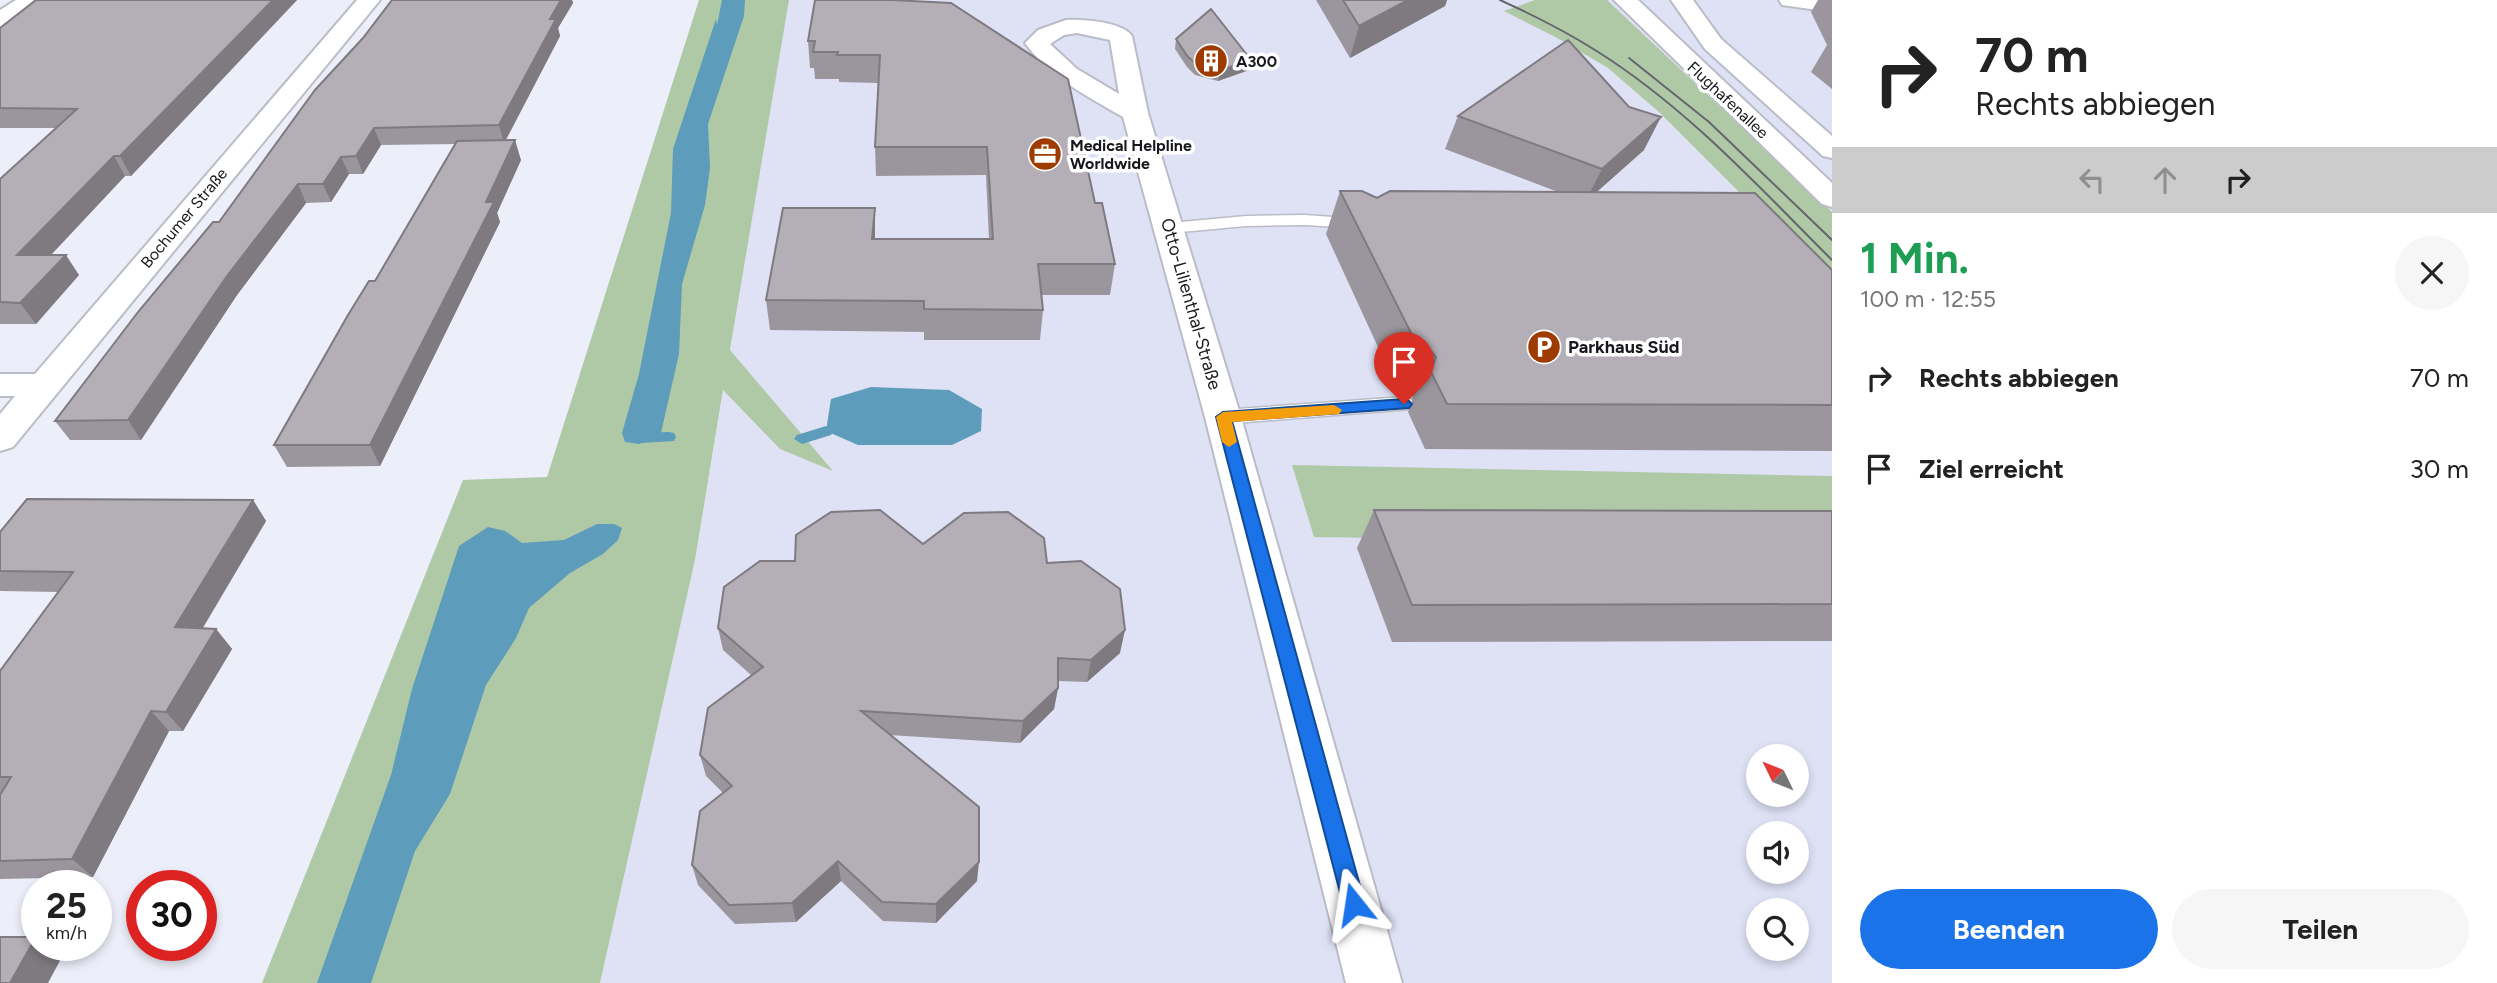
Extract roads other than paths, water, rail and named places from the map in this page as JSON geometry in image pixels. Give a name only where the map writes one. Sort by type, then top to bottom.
[{"type":"street","points":[[0,20],[31,0]]},
{"type":"street","name":"Bochumer Straße","points":[[0,438],[369,0]]},
{"type":"street","name":"Flughafenallee","points":[[1625,0],[1832,198]]},
{"type":"street","name":"Flughafenallee","points":[[1682,0],[1713,44],[1832,150]]},
{"type":"street","points":[[1790,0],[1832,5]]},
{"type":"street","name":"Otto-Lilienthal-Straße","points":[[1135,113],[1223,417],[1374,983]]},
{"type":"street","points":[[0,385],[43,385]]},
{"type":"lane","points":[[1170,228],[1246,221],[1305,220],[1341,222],[1363,234]]},
{"type":"lane","points":[[1223,417],[1404,404]]},
{"type":"water","points":[[722,0],[745,0],[744,16],[708,124],[710,168],[705,205],[682,284],[679,354],[660,437],[639,444],[625,442],[622,433],[639,374],[671,213],[673,149],[716,19],[717,25]]},
{"type":"water","points":[[871,387],[949,390],[982,409],[981,431],[952,445],[858,445],[826,431],[831,399]]},
{"type":"water","points":[[597,524],[614,524],[622,528],[618,540],[603,554],[570,573],[529,608],[516,638],[486,685],[450,794],[415,851],[371,983],[317,983],[391,775],[412,689],[459,546],[488,527],[505,531],[522,543],[564,540]]},
{"type":"waterway","points":[[802,439],[826,431]]},
{"type":"waterway","points":[[641,438],[669,437]]},
{"type":"tram line","points":[[1500,0],[1584,43],[1660,96],[1720,148],[1832,260]]},
{"type":"tram line","points":[[1629,58],[1709,122],[1832,240]]},
{"type":"place","name":"A300","points":[[1211,61]]},
{"type":"place","name":"Medical Helpline Worldwide","points":[[1045,154]]},
{"type":"place","name":"Parkhaus Süd","points":[[1544,347]]}]
